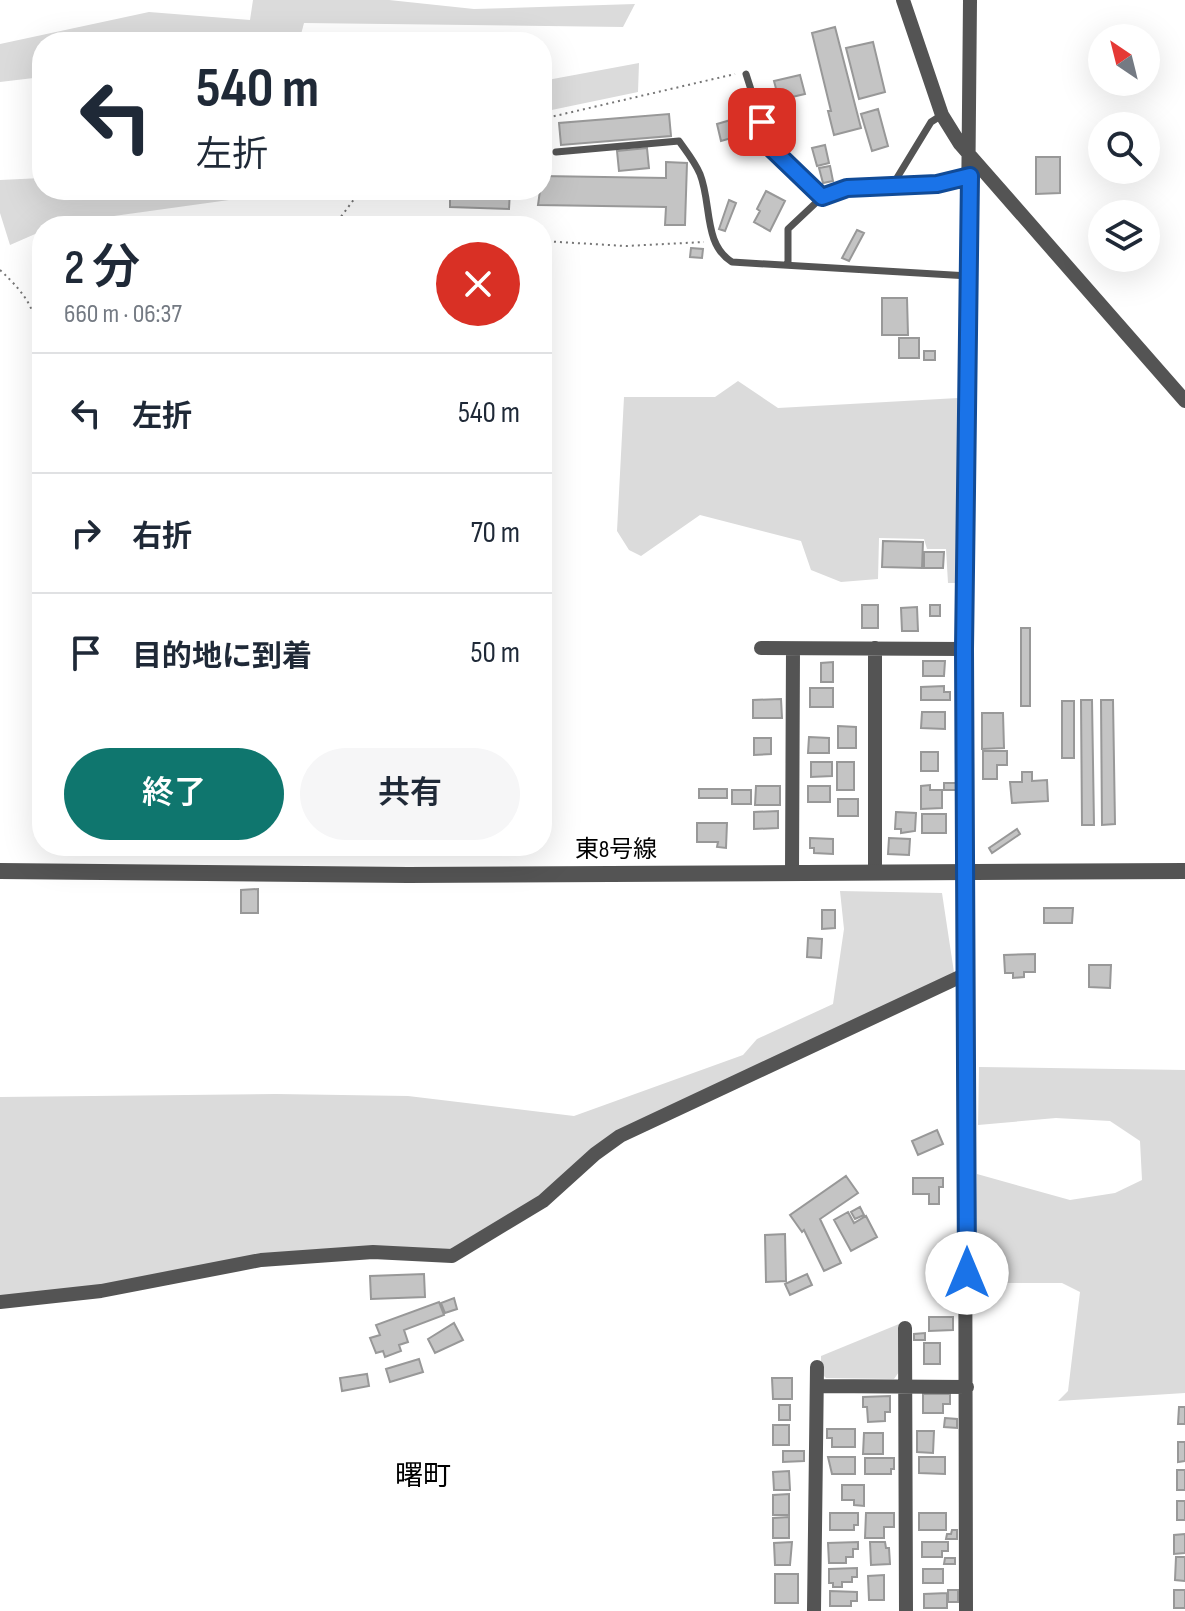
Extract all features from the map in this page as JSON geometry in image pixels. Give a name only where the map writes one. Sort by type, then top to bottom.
[{"type":"street","points":[[903,0],[942,115],[960,144],[1185,401]]},
{"type":"street","points":[[966,1611],[964,649],[970,0]]},
{"type":"street","points":[[761,648],[964,649]]},
{"type":"street","points":[[875,648],[875,871]]},
{"type":"street","points":[[792,872],[793,649]]},
{"type":"street","name":"東8号線","points":[[0,871],[394,875],[1185,871]]},
{"type":"street","points":[[0,1302],[101,1291],[261,1260],[373,1252],[452,1256],[543,1201],[620,1136],[966,974]]},
{"type":"street","points":[[905,1328],[906,1611]]},
{"type":"street","points":[[814,1611],[817,1367]]},
{"type":"street","points":[[817,1386],[967,1387]]},
{"type":"lane","points":[[746,74],[769,146],[822,197]]},
{"type":"lane","points":[[892,186],[931,122],[942,115]]},
{"type":"lane","points":[[556,152],[679,141],[699,173],[708,204],[713,241],[720,255],[732,262],[969,276]]},
{"type":"lane","points":[[788,265],[788,229],[822,197],[847,188],[937,184],[970,176]]},
{"type":"path","points":[[552,117],[730,73],[746,74]]},
{"type":"path","points":[[552,242],[626,246],[713,241]]},
{"type":"path","points":[[0,270],[18,286],[32,309]]},
{"type":"shaded area","points":[[253,0],[389,0],[474,9],[635,4],[623,27],[304,23],[302,32],[56,32],[149,12],[250,20]]},
{"type":"shaded area","points":[[32,37],[32,78],[0,82],[0,44]]},
{"type":"shaded area","points":[[639,63],[638,92],[552,110],[552,79]]},
{"type":"shaded area","points":[[32,178],[32,200],[228,200],[114,216],[32,216],[32,235],[10,245],[0,213],[0,180]]},
{"type":"shaded area","points":[[738,381],[778,408],[958,398],[958,583],[948,583],[946,549],[927,549],[924,539],[879,538],[878,579],[841,582],[811,570],[801,541],[700,515],[641,556],[629,550],[617,531],[624,397],[715,397]]},
{"type":"shaded area","points":[[840,891],[942,893],[955,979],[658,1116],[452,1256],[373,1252],[0,1302],[0,1097],[408,1096],[574,1116],[743,1055],[757,1039],[833,1004],[844,929]]},
{"type":"shaded area","points":[[979,1067],[1185,1070],[1185,1393],[1058,1401],[1068,1391],[1080,1292],[1062,1283],[995,1283],[975,1296],[977,1174],[1070,1200],[1115,1193],[1142,1180],[1140,1141],[1110,1121],[1056,1118],[978,1125]]},
{"type":"shaded area","points":[[899,1324],[899,1372],[894,1379],[826,1378],[821,1373],[821,1356]]},
{"type":"building","points":[[835,27],[861,128],[834,135],[812,33]]},
{"type":"building","points":[[873,42],[885,92],[859,99],[846,48]]},
{"type":"building","points":[[800,75],[805,94],[779,100],[774,81]]},
{"type":"building","points":[[878,109],[888,146],[872,151],[861,114]]},
{"type":"building","points":[[669,114],[671,136],[561,145],[559,123]]},
{"type":"building","points":[[751,114],[756,131],[721,141],[717,124]]},
{"type":"building","points":[[825,145],[829,163],[817,166],[812,148]]},
{"type":"building","points":[[647,148],[649,168],[619,171],[617,151]]},
{"type":"building","points":[[1036,157],[1060,157],[1060,193],[1036,194]]},
{"type":"building","points":[[666,162],[687,163],[685,225],[665,225],[666,207],[538,205],[539,200],[552,200],[552,176],[666,178]]},
{"type":"building","points":[[830,166],[833,181],[823,183],[819,168]]},
{"type":"building","points":[[766,191],[785,201],[770,231],[754,222]]},
{"type":"building","points":[[450,200],[509,200],[509,209],[450,207]]},
{"type":"building","points":[[729,200],[736,203],[725,231],[719,229]]},
{"type":"building","points":[[857,230],[864,233],[849,261],[842,258]]},
{"type":"building","points":[[691,248],[703,249],[702,258],[690,257]]},
{"type":"building","points":[[882,298],[907,298],[908,335],[882,335]]},
{"type":"building","points":[[899,338],[919,338],[919,358],[899,358]]},
{"type":"building","points":[[924,351],[935,351],[935,360],[924,360]]},
{"type":"building","points":[[883,541],[923,542],[922,568],[882,567]]},
{"type":"building","points":[[924,552],[944,552],[943,568],[924,568]]},
{"type":"building","points":[[862,605],[878,605],[878,628],[862,628]]},
{"type":"building","points":[[930,605],[940,605],[940,616],[930,616]]},
{"type":"building","points":[[917,607],[918,631],[902,631],[901,608]]},
{"type":"building","points":[[1021,628],[1030,628],[1030,706],[1021,706]]},
{"type":"building","points":[[923,661],[945,661],[944,676],[923,676]]},
{"type":"building","points":[[833,662],[833,682],[821,682],[821,663]]},
{"type":"building","points":[[944,686],[944,692],[950,692],[950,700],[921,700],[921,687]]},
{"type":"building","points":[[810,688],[833,688],[833,707],[810,707]]},
{"type":"building","points":[[781,699],[782,718],[753,718],[753,700]]},
{"type":"building","points":[[1081,700],[1092,700],[1094,825],[1082,825]]},
{"type":"building","points":[[1101,700],[1113,700],[1115,824],[1102,825]]},
{"type":"building","points":[[1062,701],[1074,701],[1074,758],[1062,758]]},
{"type":"building","points":[[922,712],[945,712],[945,729],[921,728]]},
{"type":"building","points":[[982,713],[1003,713],[1004,748],[982,749]]},
{"type":"building","points":[[838,726],[856,727],[856,748],[838,748]]},
{"type":"building","points":[[809,737],[829,738],[829,753],[808,753]]},
{"type":"building","points":[[754,738],[771,738],[771,754],[754,755]]},
{"type":"building","points":[[983,751],[1007,751],[1007,765],[997,765],[997,779],[983,779]]},
{"type":"building","points":[[921,752],[938,752],[938,771],[921,771]]},
{"type":"building","points":[[811,762],[832,762],[832,776],[811,777]]},
{"type":"building","points":[[837,762],[854,762],[854,790],[837,790]]},
{"type":"building","points":[[1022,772],[1032,772],[1032,781],[1047,780],[1048,801],[1012,803],[1010,782],[1022,782]]},
{"type":"building","points":[[944,783],[956,783],[956,790],[944,790]]},
{"type":"building","points":[[930,785],[930,790],[942,790],[942,808],[921,809],[921,786]]},
{"type":"building","points":[[756,786],[780,786],[780,805],[755,805]]},
{"type":"building","points":[[808,786],[830,786],[830,802],[808,802]]},
{"type":"building","points":[[699,789],[727,789],[727,798],[699,798]]},
{"type":"building","points":[[732,790],[751,790],[751,804],[732,804]]},
{"type":"building","points":[[838,799],[858,799],[858,816],[838,816]]},
{"type":"building","points":[[778,811],[778,828],[754,829],[754,812]]},
{"type":"building","points":[[896,812],[916,813],[915,831],[901,833],[901,829],[895,829]]},
{"type":"building","points":[[922,814],[946,814],[946,833],[922,833]]},
{"type":"building","points":[[697,823],[727,823],[726,848],[717,847],[718,842],[697,842]]},
{"type":"building","points":[[1017,829],[1020,834],[992,853],[989,848]]},
{"type":"building","points":[[810,838],[833,839],[833,854],[814,853],[814,848],[810,848]]},
{"type":"building","points":[[889,838],[910,839],[909,855],[888,854]]},
{"type":"building","points":[[258,889],[258,913],[241,913],[241,890]]},
{"type":"building","points":[[1044,908],[1073,908],[1072,923],[1044,923]]},
{"type":"building","points":[[822,910],[835,910],[835,928],[822,929]]},
{"type":"building","points":[[808,938],[822,939],[821,958],[807,957]]},
{"type":"building","points":[[1035,954],[1035,972],[1024,972],[1024,977],[1013,978],[1013,973],[1005,973],[1004,955]]},
{"type":"building","points":[[1089,965],[1111,965],[1110,988],[1089,987]]},
{"type":"building","points":[[937,1130],[943,1144],[918,1155],[912,1141]]},
{"type":"building","points":[[846,1176],[858,1193],[820,1219],[841,1263],[824,1271],[804,1230],[802,1232],[790,1215]]},
{"type":"building","points":[[913,1178],[943,1178],[943,1187],[939,1187],[939,1204],[929,1204],[929,1194],[913,1194]]},
{"type":"building","points":[[860,1207],[864,1215],[855,1219],[851,1212]]},
{"type":"building","points":[[848,1212],[854,1223],[866,1216],[877,1237],[851,1251],[834,1220]]},
{"type":"building","points":[[785,1234],[786,1281],[766,1282],[765,1235]]},
{"type":"building","points":[[424,1274],[425,1297],[371,1299],[370,1276]]},
{"type":"building","points":[[807,1274],[812,1285],[790,1295],[785,1284]]},
{"type":"building","points":[[454,1298],[457,1309],[445,1313],[441,1303]]},
{"type":"building","points":[[439,1302],[444,1315],[404,1330],[408,1342],[399,1345],[401,1351],[385,1357],[383,1351],[376,1353],[370,1338],[380,1335],[376,1325]]},
{"type":"building","points":[[929,1317],[953,1317],[953,1330],[929,1331]]},
{"type":"building","points":[[454,1323],[463,1340],[435,1353],[428,1339]]},
{"type":"building","points":[[925,1333],[925,1340],[914,1340],[914,1334]]},
{"type":"building","points":[[924,1343],[940,1343],[940,1364],[924,1364]]},
{"type":"building","points":[[419,1359],[423,1372],[390,1382],[386,1369]]},
{"type":"building","points":[[367,1374],[369,1386],[342,1391],[340,1378]]},
{"type":"building","points":[[772,1378],[792,1378],[792,1399],[773,1399]]},
{"type":"building","points":[[923,1394],[950,1394],[950,1404],[943,1404],[943,1413],[923,1413]]},
{"type":"building","points":[[890,1396],[890,1412],[885,1412],[885,1421],[868,1422],[863,1397]]},
{"type":"building","points":[[779,1405],[790,1405],[790,1420],[779,1420]]},
{"type":"building","points":[[1179,1407],[1185,1407],[1185,1424],[1178,1424]]},
{"type":"building","points":[[945,1418],[957,1419],[957,1428],[944,1427]]},
{"type":"building","points":[[773,1425],[789,1425],[789,1445],[773,1445]]},
{"type":"building","points":[[827,1429],[855,1429],[855,1447],[832,1447],[832,1438],[827,1438]]},
{"type":"building","points":[[917,1431],[934,1431],[933,1453],[917,1452]]},
{"type":"building","points":[[864,1433],[883,1433],[883,1454],[863,1454]]},
{"type":"building","points":[[1178,1442],[1185,1442],[1185,1461],[1178,1462]]},
{"type":"building","points":[[783,1451],[804,1451],[804,1461],[783,1462]]},
{"type":"building","points":[[828,1457],[855,1457],[855,1474],[832,1474]]},
{"type":"building","points":[[919,1457],[945,1457],[945,1474],[919,1473]]},
{"type":"building","points":[[865,1458],[894,1458],[894,1469],[891,1469],[891,1474],[865,1474]]},
{"type":"building","points":[[1177,1470],[1185,1470],[1185,1490],[1177,1490]]},
{"type":"building","points":[[789,1471],[790,1490],[774,1490],[773,1472]]},
{"type":"building","points":[[842,1485],[864,1485],[864,1506],[854,1505],[854,1500],[842,1500]]},
{"type":"building","points":[[789,1494],[789,1515],[773,1515],[773,1495]]},
{"type":"building","points":[[1177,1501],[1185,1501],[1185,1520],[1177,1520]]},
{"type":"building","points":[[830,1513],[858,1513],[858,1525],[854,1525],[854,1530],[830,1530]]},
{"type":"building","points":[[866,1513],[894,1513],[894,1527],[884,1527],[884,1538],[865,1538]]},
{"type":"building","points":[[919,1513],[946,1513],[946,1530],[919,1530]]},
{"type":"building","points":[[789,1517],[789,1538],[773,1538],[773,1518]]},
{"type":"building","points":[[952,1530],[957,1530],[957,1539],[946,1539],[947,1534],[951,1534]]},
{"type":"building","points":[[1185,1534],[1185,1553],[1174,1554],[1174,1535]]},
{"type":"building","points":[[792,1542],[790,1565],[775,1565],[774,1543]]},
{"type":"building","points":[[858,1542],[858,1549],[853,1549],[853,1557],[846,1557],[846,1563],[829,1563],[828,1543]]},
{"type":"building","points":[[870,1542],[885,1542],[886,1548],[889,1548],[890,1564],[871,1565]]},
{"type":"building","points":[[922,1542],[948,1542],[948,1551],[942,1551],[942,1557],[922,1557]]},
{"type":"building","points":[[1176,1557],[1185,1557],[1185,1581],[1175,1580]]},
{"type":"building","points":[[945,1558],[955,1558],[955,1564],[944,1564]]},
{"type":"building","points":[[857,1568],[857,1577],[852,1577],[852,1582],[842,1582],[842,1587],[833,1587],[833,1583],[829,1583],[829,1569]]},
{"type":"building","points":[[923,1569],[943,1569],[943,1583],[923,1583]]},
{"type":"building","points":[[775,1574],[798,1574],[798,1603],[775,1603]]},
{"type":"building","points":[[884,1575],[884,1600],[869,1600],[868,1576]]},
{"type":"building","points":[[948,1590],[958,1590],[958,1602],[948,1602]]},
{"type":"building","points":[[1174,1590],[1185,1590],[1185,1608],[1174,1608]]},
{"type":"building","points":[[830,1591],[857,1592],[857,1601],[851,1601],[851,1606],[830,1606]]},
{"type":"building","points":[[947,1593],[947,1608],[924,1608],[924,1594]]},
{"type":"district","name":"曙町","points":[[423,1475]]},
{"type":"route","points":[[762,122],[769,146],[822,197],[847,188],[937,184],[970,176],[964,649],[967,1273]]}]
